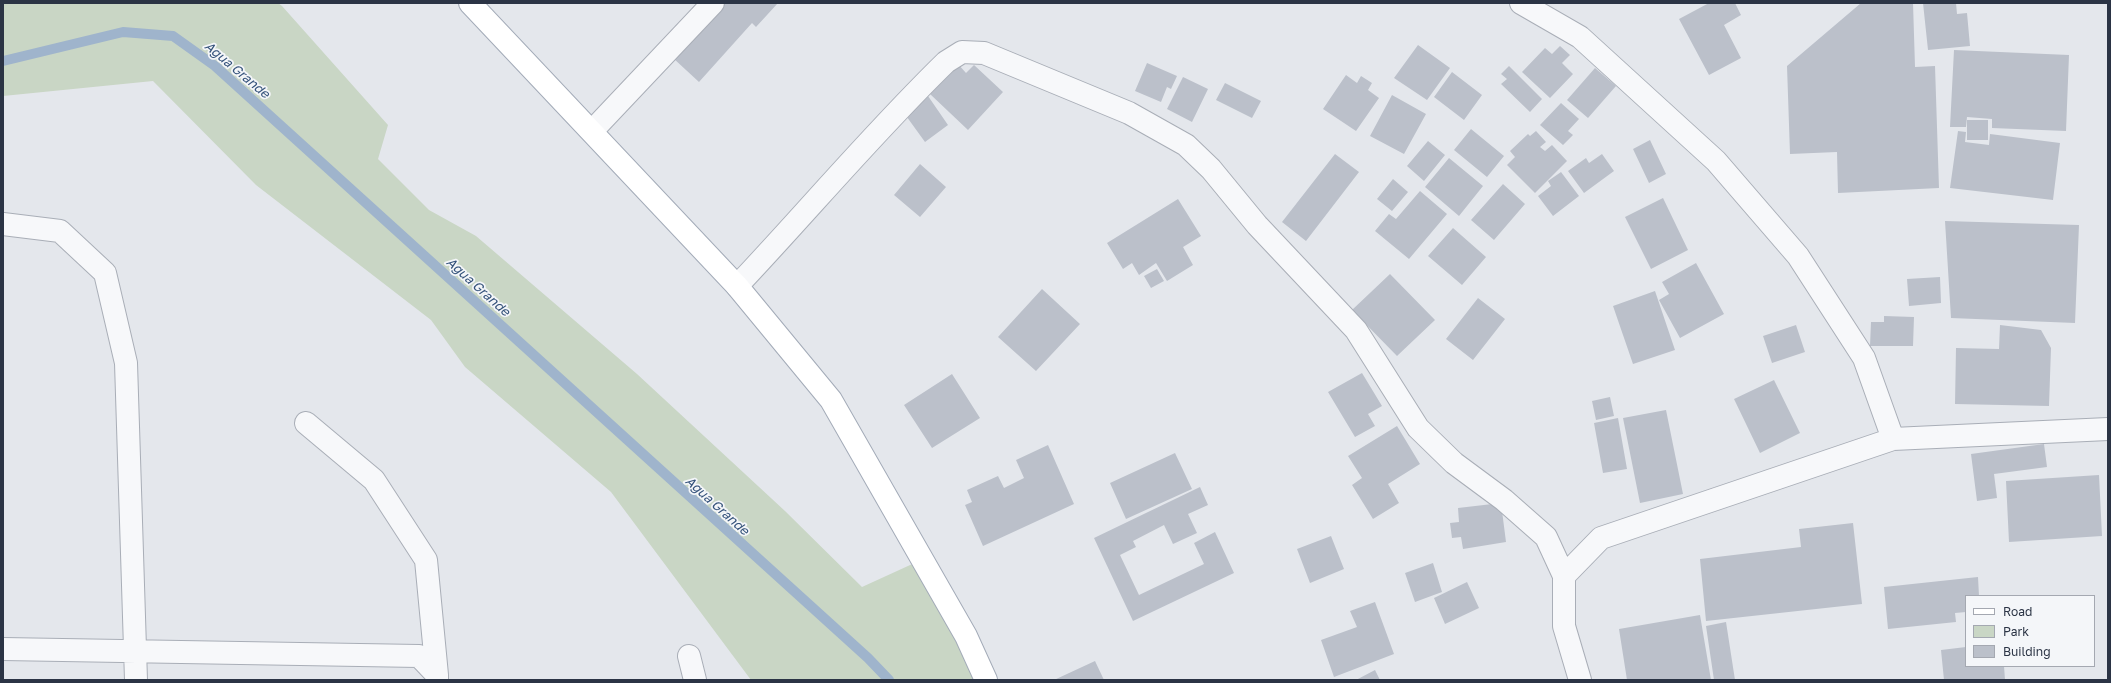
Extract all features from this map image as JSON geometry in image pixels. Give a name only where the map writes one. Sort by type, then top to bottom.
[{"type":"main road","points":[[470,3],[737,286],[831,400],[966,636],[986,680]]},
{"type":"street","points":[[592,131],[713,3]]},
{"type":"street","points":[[1521,3],[1580,36],[1711,156],[1798,256],[1864,358],[1893,439]]},
{"type":"street","points":[[737,286],[794,226],[864,147],[946,62],[962,52],[984,53],[1129,113],[1186,145],[1211,169],[1256,225],[1356,330],[1418,428],[1454,463],[1504,500],[1546,537],[1564,576],[1564,626],[1580,680]]},
{"type":"street","points":[[3,224],[60,231],[105,273],[126,363],[136,680]]},
{"type":"street","points":[[306,423],[374,480],[426,560],[437,678]]},
{"type":"street","points":[[1564,576],[1601,538],[1893,439],[2108,429]]},
{"type":"street","points":[[3,649],[419,656],[437,678]]},
{"type":"street","points":[[689,656],[695,680]]},
{"type":"green space","points":[[3,3],[278,3],[388,125],[378,159],[429,210],[476,236],[637,374],[785,511],[862,587],[932,555],[997,680],[751,680],[611,492],[465,367],[431,320],[256,185],[153,81],[3,96]]},
{"type":"building","points":[[723,3],[778,3],[756,27],[752,23],[699,82],[673,58]]},
{"type":"building","points":[[1709,3],[1735,3],[1741,15],[1724,25],[1741,58],[1709,75],[1679,19]]},
{"type":"building","points":[[1861,3],[1913,3],[1915,67],[1935,66],[1939,188],[1838,193],[1837,152],[1790,154],[1787,66]]},
{"type":"building","points":[[1923,3],[1956,3],[1957,14],[1967,13],[1970,46],[1928,50]]},
{"type":"building","points":[[1418,45],[1450,68],[1427,100],[1394,78]]},
{"type":"building","points":[[1560,46],[1570,55],[1562,63],[1573,74],[1550,98],[1522,72],[1545,48],[1552,54]]},
{"type":"building","points":[[1954,50],[2069,55],[2066,131],[1992,128],[1992,119],[1967,117],[1966,127],[1950,127]]},
{"type":"building","points":[[1147,63],[1177,76],[1171,89],[1167,87],[1161,102],[1135,91]]},
{"type":"building","points":[[958,64],[966,73],[974,65],[1003,92],[968,130],[930,94]]},
{"type":"building","points":[[1509,66],[1542,99],[1530,112],[1501,84],[1507,79],[1501,74]]},
{"type":"building","points":[[1595,68],[1616,86],[1588,118],[1567,100]]},
{"type":"building","points":[[1452,72],[1482,95],[1464,120],[1434,97]]},
{"type":"building","points":[[1346,75],[1357,83],[1361,76],[1372,83],[1368,90],[1379,98],[1356,131],[1323,109]]},
{"type":"building","points":[[1183,77],[1208,89],[1192,122],[1167,109]]},
{"type":"building","points":[[1225,83],[1261,101],[1252,118],[1216,100]]},
{"type":"building","points":[[1392,95],[1426,114],[1404,154],[1370,136]]},
{"type":"building","points":[[928,96],[948,125],[925,142],[904,113]]},
{"type":"building","points":[[1561,103],[1579,119],[1568,131],[1573,135],[1563,145],[1540,125]]},
{"type":"building","points":[[1967,120],[1988,120],[1988,140],[1967,140]]},
{"type":"building","points":[[1471,129],[1504,156],[1487,177],[1454,150]]},
{"type":"building","points":[[1536,131],[1546,142],[1540,147],[1545,151],[1552,145],[1567,161],[1535,193],[1507,165],[1515,157],[1510,151],[1528,134],[1530,136]]},
{"type":"building","points":[[1958,131],[1966,132],[1965,142],[1989,145],[1990,134],[2060,143],[2053,200],[1950,188]]},
{"type":"building","points":[[1650,140],[1666,174],[1649,183],[1633,149]]},
{"type":"building","points":[[1428,141],[1445,155],[1424,181],[1407,166]]},
{"type":"building","points":[[1335,154],[1359,172],[1306,241],[1282,222]]},
{"type":"building","points":[[1602,154],[1614,171],[1584,193],[1568,171],[1586,158],[1589,163]]},
{"type":"building","points":[[1449,158],[1483,186],[1459,216],[1425,187]]},
{"type":"building","points":[[920,164],[946,187],[920,217],[894,195]]},
{"type":"building","points":[[1561,172],[1579,196],[1553,216],[1538,196],[1551,186],[1548,181]]},
{"type":"building","points":[[1393,179],[1408,192],[1392,211],[1377,199]]},
{"type":"building","points":[[1503,184],[1525,204],[1494,240],[1471,220]]},
{"type":"building","points":[[1420,191],[1447,214],[1409,259],[1375,231],[1389,214],[1396,219]]},
{"type":"building","points":[[1663,198],[1688,250],[1651,269],[1625,217]]},
{"type":"building","points":[[1178,199],[1201,236],[1183,247],[1193,265],[1167,281],[1156,263],[1139,275],[1132,263],[1123,269],[1107,243]]},
{"type":"building","points":[[1945,221],[2079,225],[2075,323],[1951,318]]},
{"type":"building","points":[[1453,228],[1486,257],[1462,285],[1428,256]]},
{"type":"building","points":[[1696,263],[1724,314],[1680,338],[1659,300],[1669,294],[1662,282]]},
{"type":"building","points":[[1157,269],[1164,281],[1151,288],[1144,276]]},
{"type":"building","points":[[1390,274],[1435,320],[1397,356],[1352,310]]},
{"type":"building","points":[[1940,277],[1941,303],[1909,306],[1907,279]]},
{"type":"building","points":[[1042,289],[1080,324],[1036,371],[998,337]]},
{"type":"building","points":[[1655,291],[1675,350],[1633,364],[1613,306]]},
{"type":"building","points":[[1478,298],[1505,319],[1473,360],[1446,339]]},
{"type":"building","points":[[1884,316],[1914,317],[1913,346],[1870,346],[1871,322],[1884,322]]},
{"type":"building","points":[[1796,325],[1805,352],[1772,363],[1763,336]]},
{"type":"building","points":[[2000,325],[2041,330],[2051,348],[2049,406],[1955,404],[1956,348],[1999,349]]},
{"type":"building","points":[[1362,373],[1382,406],[1368,414],[1375,426],[1355,437],[1328,392]]},
{"type":"building","points":[[952,374],[980,418],[932,448],[904,405]]},
{"type":"building","points":[[1774,380],[1800,433],[1760,453],[1734,399]]},
{"type":"building","points":[[1610,397],[1614,416],[1596,420],[1592,401]]},
{"type":"building","points":[[1666,410],[1683,494],[1640,503],[1623,418]]},
{"type":"building","points":[[1618,418],[1627,469],[1603,473],[1594,423]]},
{"type":"building","points":[[1397,426],[1420,464],[1388,484],[1399,503],[1373,519],[1352,485],[1362,478],[1348,456]]},
{"type":"building","points":[[2044,444],[2047,467],[1994,474],[1997,498],[1977,501],[1971,454]]},
{"type":"building","points":[[1048,445],[1074,504],[983,546],[965,505],[972,502],[967,490],[998,476],[1004,488],[1024,478],[1016,460]]},
{"type":"building","points":[[1175,453],[1192,489],[1126,519],[1110,483]]},
{"type":"building","points":[[2099,475],[2102,536],[2009,542],[2006,481]]},
{"type":"building","points":[[1200,487],[1208,505],[1188,514],[1197,533],[1173,544],[1164,525],[1133,541],[1136,547],[1120,555],[1139,595],[1204,564],[1194,543],[1215,532],[1234,573],[1133,621],[1094,538]]},
{"type":"building","points":[[1501,503],[1506,542],[1463,549],[1461,537],[1452,538],[1450,523],[1459,522],[1458,508]]},
{"type":"building","points":[[1853,523],[1862,604],[1706,621],[1700,559],[1801,547],[1799,529]]},
{"type":"building","points":[[1331,536],[1344,569],[1310,583],[1297,549]]},
{"type":"building","points":[[1433,563],[1442,592],[1415,602],[1405,573]]},
{"type":"building","points":[[1978,577],[1979,595],[1965,595],[1965,612],[1955,613],[1956,622],[1888,629],[1884,587]]},
{"type":"building","points":[[1467,582],[1479,608],[1445,624],[1434,598]]},
{"type":"building","points":[[1375,602],[1394,654],[1334,677],[1321,640],[1357,627],[1350,611]]},
{"type":"building","points":[[1700,615],[1711,680],[1627,680],[1619,629]]},
{"type":"building","points":[[1726,622],[1735,680],[1714,680],[1706,626]]},
{"type":"building","points":[[1965,647],[1965,667],[2004,667],[2005,680],[1944,680],[1941,650]]},
{"type":"building","points":[[1095,661],[1104,680],[1054,680]]},
{"type":"building","points":[[1375,670],[1380,680],[1356,680]]},
{"type":"waterway","name":"Agua Grande","points":[[3,61],[123,32],[173,36],[215,66],[868,658],[889,680]]}]
